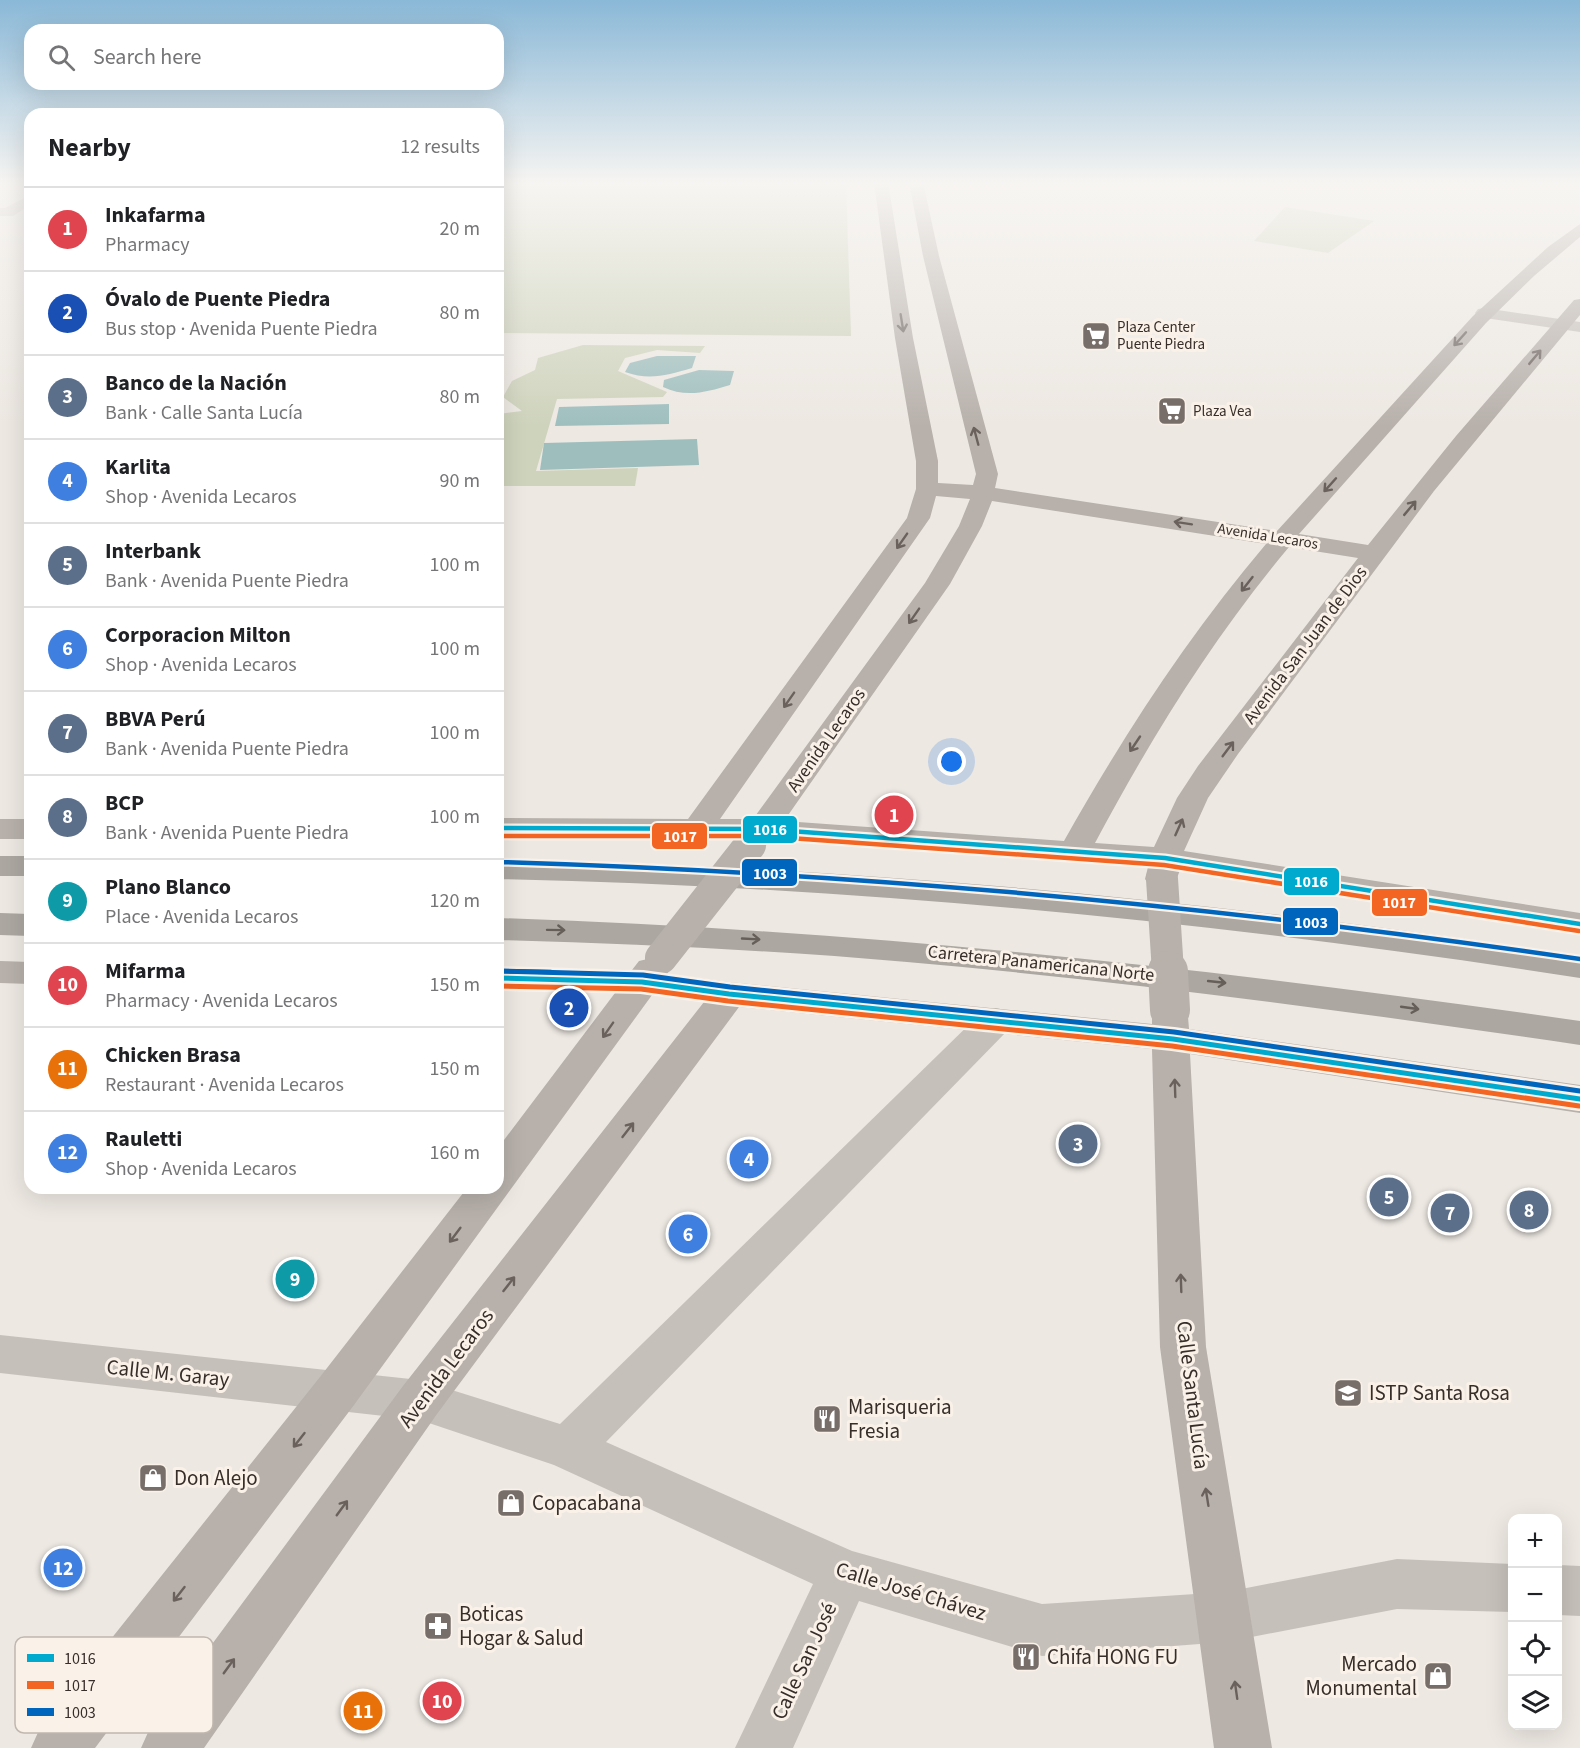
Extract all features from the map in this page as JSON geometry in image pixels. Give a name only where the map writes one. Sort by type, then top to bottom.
[{"type":"highway","points":[[0,866],[24,866]]},
{"type":"highway","points":[[504,869],[678,875],[980,895],[1256,922],[1580,968]]},
{"type":"highway","points":[[0,924],[24,925]]},
{"type":"highway","name":"Carretera Panamericana Norte","points":[[504,929],[727,938],[988,957],[1259,987],[1580,1033]]},
{"type":"main road","points":[[697,829],[918,518],[927,489],[927,461],[904,338],[893,264]]},
{"type":"main road","name":"Avenida Lecaros","points":[[504,1170],[651,970],[756,837],[927,597],[977,516],[985,493],[987,474],[933,264]]},
{"type":"main road","points":[[1074,852],[1122,763],[1208,633],[1283,538],[1484,313],[1536,264]]},
{"type":"main road","name":"Avenida San Juan de Dios","points":[[1171,1025],[1163,868],[1193,796],[1373,553],[1571,326],[1580,304]]},
{"type":"main road","name":"Avenida Lecaros","points":[[927,489],[985,493],[1373,553]]},
{"type":"main road","points":[[504,828],[697,829],[756,837],[1074,852],[1163,868],[1580,924]]},
{"type":"main road","points":[[0,829],[24,829]]},
{"type":"main road","points":[[504,978],[651,970],[729,994],[996,1020],[1171,1025],[1580,1099]]},
{"type":"main road","points":[[0,972],[24,973]]},
{"type":"main road","name":"Avenida Lecaros","points":[[213,1688],[420,1400],[677,1066],[729,994]]},
{"type":"main road","name":"Calle Santa Lucía","points":[[1171,1025],[1183,1347],[1226,1617],[1243,1748]]},
{"type":"main road","points":[[146,1637],[337,1392],[486,1194]]},
{"type":"main road","points":[[60,1748],[72,1733]]},
{"type":"main road","name":"Avenida Lecaros","points":[[170,1748],[181,1733]]},
{"type":"street","points":[[1484,313],[1571,326]]},
{"type":"street","points":[[568,1448],[996,1020]]},
{"type":"street","name":"Calle M. Garay","points":[[0,1354],[337,1392]]},
{"type":"street","name":"Calle José Chávez","points":[[337,1392],[420,1400],[568,1448],[845,1573],[1042,1630],[1226,1617],[1397,1584],[1508,1588]]},
{"type":"street","name":"Calle San José","points":[[764,1748],[845,1573]]},
{"type":"street","points":[[1562,1590],[1580,1591]]},
{"type":"green space","points":[[504,264],[849,264],[851,336],[504,333]]},
{"type":"green space","points":[[583,345],[705,346],[700,353],[657,350],[625,358],[618,371],[667,392],[663,397],[557,399],[536,471],[638,468],[635,486],[504,486],[504,413],[522,411],[504,398],[504,395],[512,381],[535,370],[538,358]]},
{"type":"water","points":[[657,356],[696,356],[692,368],[666,375],[651,377],[625,372],[630,363]]},
{"type":"water","points":[[699,370],[734,371],[730,385],[713,390],[688,393],[663,387],[664,380]]},
{"type":"water","points":[[669,404],[669,424],[555,426],[559,407]]},
{"type":"water","points":[[697,439],[699,465],[540,470],[544,443]]},
{"type":"transit line","name":"1016","points":[[504,828],[762,829],[1165,858],[1580,924]]},
{"type":"transit line","name":"1017","points":[[504,836],[762,836],[1164,865],[1579,931]]},
{"type":"transit line","name":"1003","points":[[504,862],[769,873],[1040,893],[1311,922],[1580,959]]},
{"type":"transit line","name":"1003","points":[[504,971],[643,975],[730,987],[1174,1032],[1580,1091]]},
{"type":"transit line","name":"1016","points":[[504,978],[642,982],[729,994],[1173,1039],[1580,1099]]},
{"type":"transit line","name":"1017","points":[[504,986],[641,989],[728,1001],[1172,1046],[1579,1106]]},
{"type":"place","name":"Plaza Center Puente Piedra","points":[[1096,336]]},
{"type":"place","name":"Plaza Vea","points":[[1172,411]]},
{"type":"place","name":"Inkafarma","points":[[894,815]]},
{"type":"place","name":"Óvalo de Puente Piedra","points":[[569,1008]]},
{"type":"place","name":"Banco de la Nación","points":[[1078,1144]]},
{"type":"place","name":"Karlita","points":[[749,1159]]},
{"type":"place","name":"Interbank","points":[[1389,1197]]},
{"type":"place","name":"BCP","points":[[1529,1210]]},
{"type":"place","name":"BBVA Perú","points":[[1450,1213]]},
{"type":"place","name":"Corporacion Milton","points":[[688,1234]]},
{"type":"place","name":"Plano Blanco","points":[[295,1279]]},
{"type":"place","name":"ISTP Santa Rosa","points":[[1348,1393]]},
{"type":"place","name":"Marisqueria Fresia","points":[[827,1419]]},
{"type":"place","name":"Don Alejo","points":[[153,1478]]},
{"type":"place","name":"Copacabana","points":[[511,1503]]},
{"type":"place","name":"Rauletti","points":[[63,1568]]},
{"type":"place","name":"Boticas Hogar & Salud","points":[[438,1626]]},
{"type":"place","name":"Chifa HONG FU","points":[[1026,1657]]},
{"type":"place","name":"Mercado Monumental","points":[[1438,1676]]},
{"type":"place","name":"Mifarma","points":[[442,1701]]},
{"type":"place","name":"Chicken Brasa","points":[[363,1711]]}]
